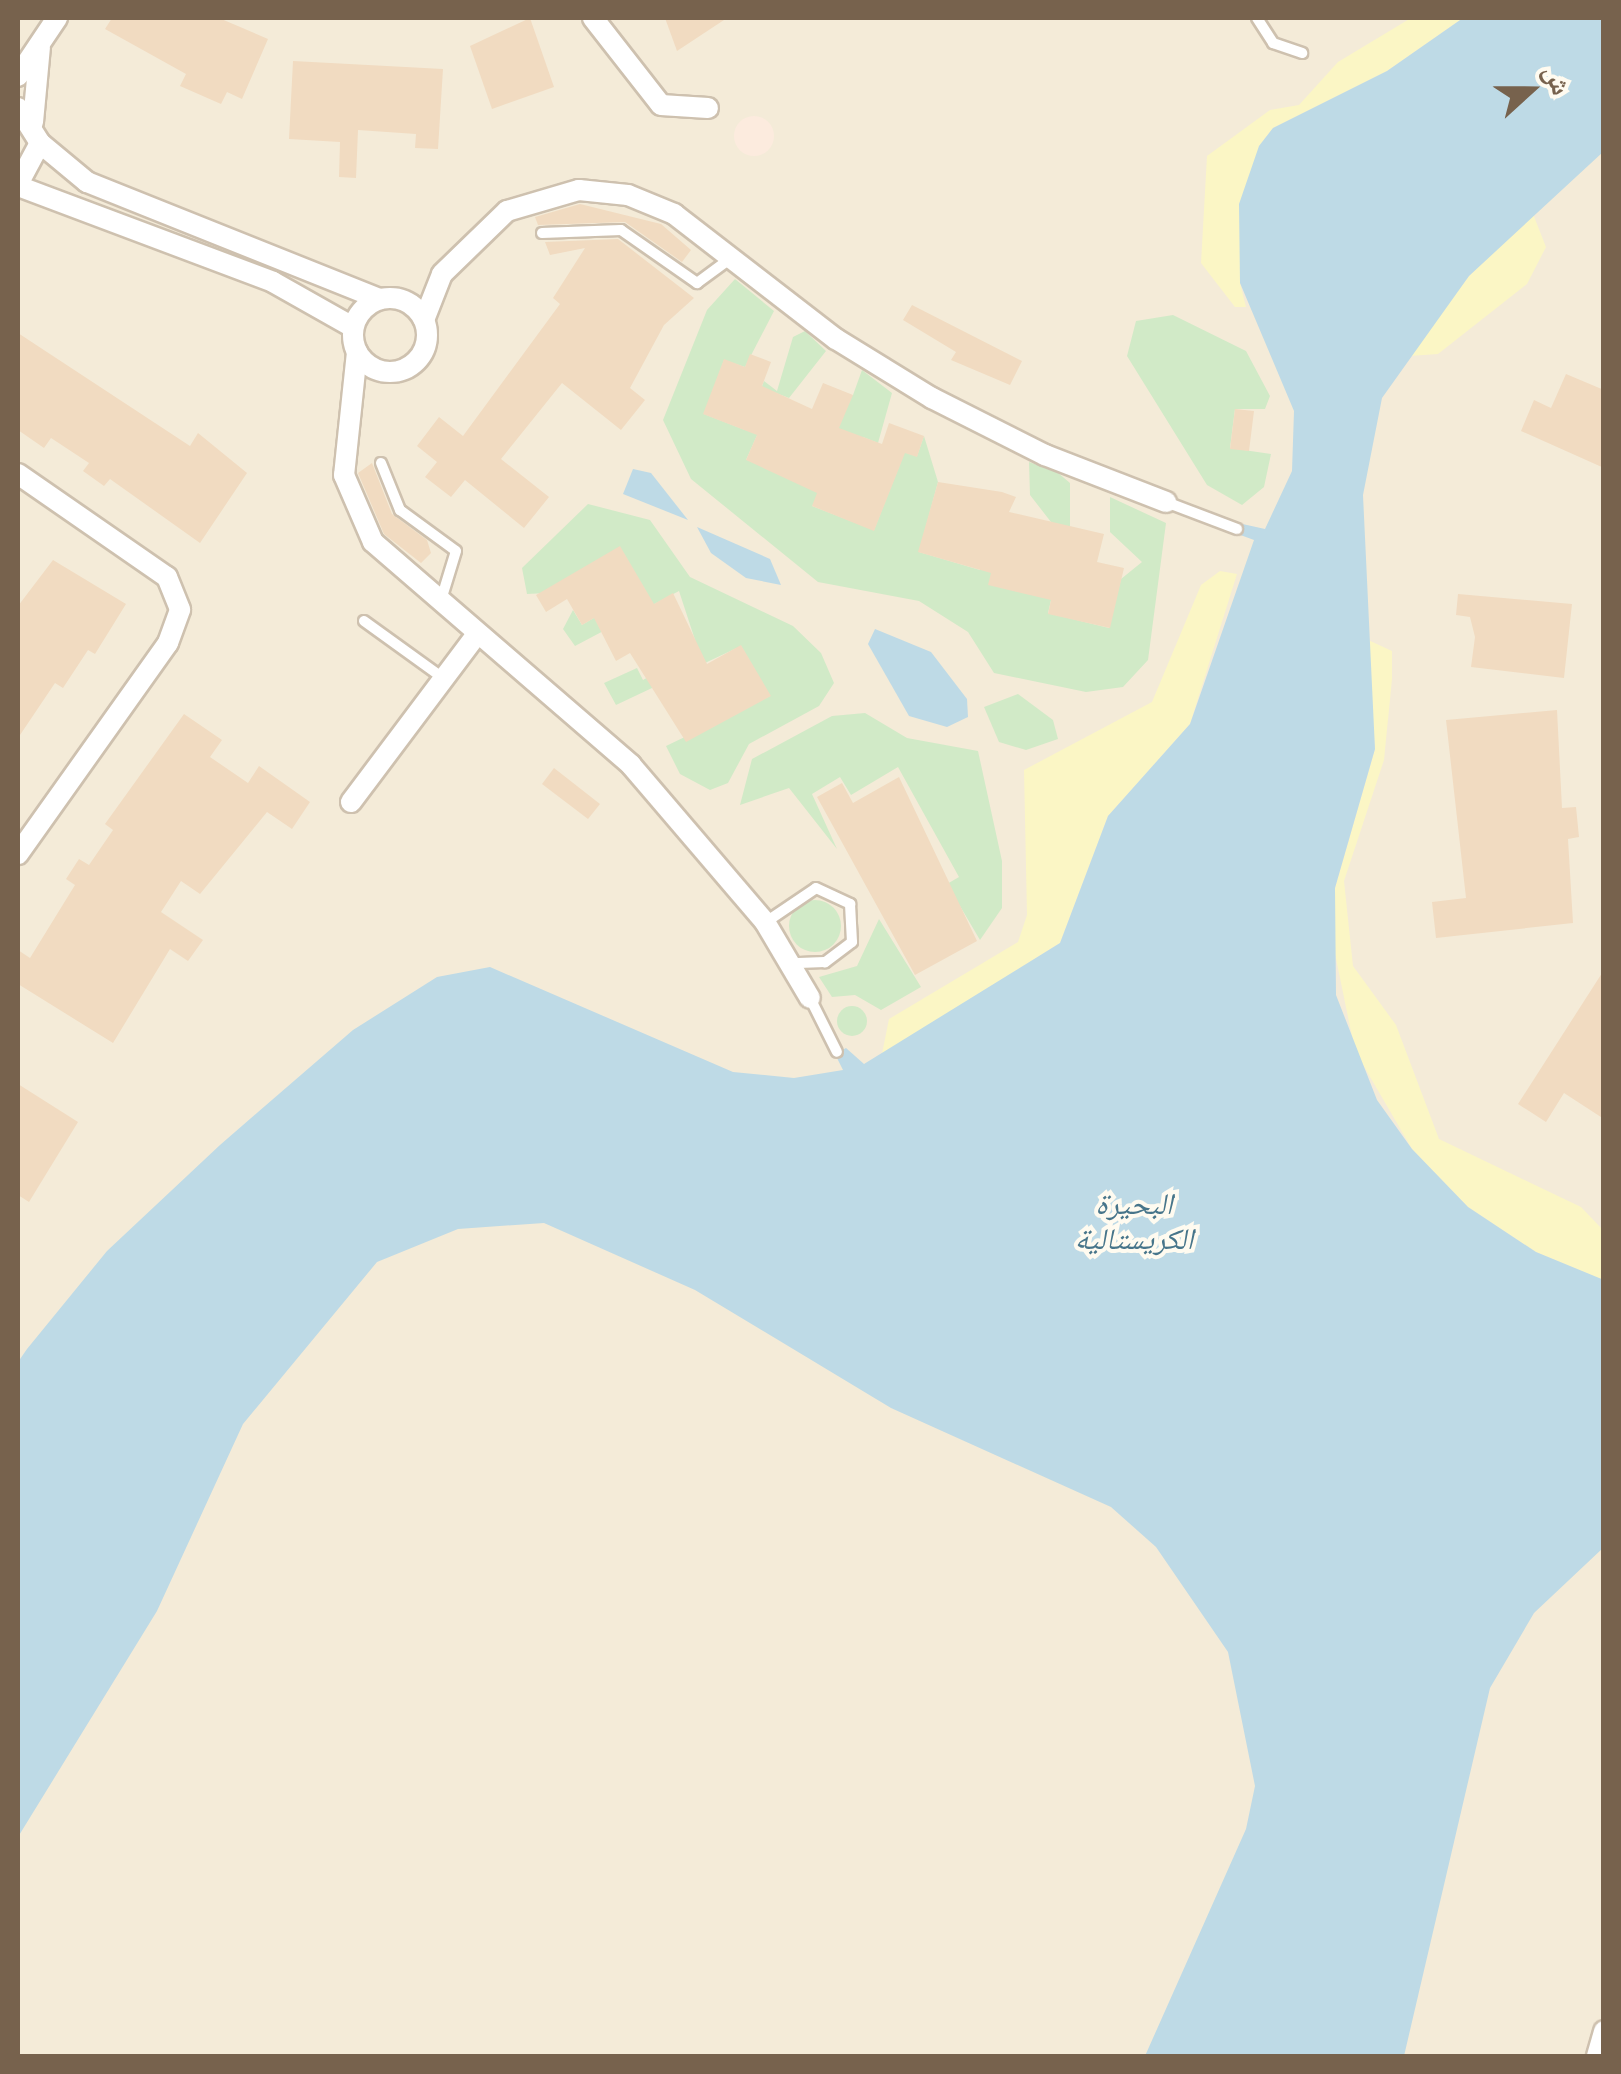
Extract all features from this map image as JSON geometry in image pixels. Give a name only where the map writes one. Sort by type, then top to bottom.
[{"type":"street","points":[[18,76],[57,18]]},
{"type":"street","points":[[593,18],[661,106],[708,108]]},
{"type":"street","points":[[40,46],[25,115],[40,143],[86,182],[390,299],[424,320]]},
{"type":"street","points":[[40,143],[18,185],[273,282],[354,328]]},
{"type":"street","points":[[354,328],[390,299],[442,274],[507,211],[578,190],[628,195],[674,214],[932,398],[1044,456],[1166,502]]},
{"type":"street","points":[[354,410],[385,372],[420,357],[424,320],[442,274]]},
{"type":"street","points":[[354,328],[354,410],[344,457],[354,510],[373,542],[439,605],[630,765],[765,922],[810,998]]},
{"type":"street","points":[[357,352],[385,372]]},
{"type":"street","points":[[18,474],[167,577],[180,610],[168,643],[18,854]]},
{"type":"street","points":[[352,802],[477,634]]},
{"type":"street","points":[[1597,2056],[1604,2032]]},
{"type":"lane","points":[[1257,18],[1273,43],[1302,53]]},
{"type":"lane","points":[[542,233],[621,230],[697,283],[731,258]]},
{"type":"lane","points":[[381,463],[400,510],[456,551],[439,605]]},
{"type":"lane","points":[[1166,502],[1237,528]]},
{"type":"lane","points":[[364,620],[444,678]]},
{"type":"lane","points":[[765,922],[816,888],[850,904],[852,942],[825,962],[791,963]]},
{"type":"lane","points":[[810,998],[838,1052]]},
{"type":"shaded area","points":[[18,18],[1603,18],[1603,2056],[18,2056]]},
{"type":"shaded area","points":[[754,116],[768,122],[774,136],[768,150],[754,156],[740,150],[734,136],[740,122]]},
{"type":"green space","points":[[735,279],[774,311],[745,367],[724,360],[704,414],[745,430],[764,381],[777,391],[793,337],[805,331],[826,351],[789,398],[776,393],[746,460],[853,395],[862,370],[892,393],[878,443],[863,437],[812,506],[874,530],[900,464],[889,447],[917,456],[924,436],[938,482],[919,552],[980,570],[995,516],[1051,522],[1030,495],[1029,462],[1057,472],[1070,483],[1070,554],[1062,554],[1048,613],[1109,628],[1121,579],[1142,562],[1110,532],[1110,497],[1166,523],[1148,660],[1123,687],[1086,692],[994,673],[968,632],[919,601],[818,582],[691,479],[663,420],[707,310]]},
{"type":"green space","points":[[1173,315],[1246,351],[1270,396],[1265,409],[1235,409],[1230,448],[1271,454],[1264,487],[1242,505],[1207,485],[1127,356],[1136,321]]},
{"type":"green space","points":[[588,504],[650,520],[690,577],[793,626],[821,653],[834,683],[819,706],[749,744],[728,783],[710,790],[680,774],[666,746],[770,696],[741,646],[616,705],[604,683],[637,668],[643,680],[698,649],[679,591],[575,646],[563,629],[573,610],[582,625],[644,588],[527,594],[522,568]]},
{"type":"green space","points":[[1018,694],[1053,720],[1058,739],[1026,750],[999,742],[984,707]]},
{"type":"green space","points":[[865,713],[907,738],[978,751],[1002,861],[1002,908],[980,940],[947,884],[959,877],[898,767],[851,795],[840,777],[812,794],[837,849],[789,788],[740,805],[752,759],[832,716]]},
{"type":"green space","points":[[815,900],[833,908],[841,926],[833,944],[815,952],[797,944],[789,926],[797,908]]},
{"type":"green space","points":[[879,919],[921,987],[881,1010],[855,995],[832,997],[819,977],[857,966]]},
{"type":"green space","points":[[852,1006],[863,1010],[867,1021],[863,1032],[852,1036],[841,1032],[837,1021],[841,1010]]},
{"type":"sand","points":[[1411,18],[1463,18],[1387,71],[1273,128],[1259,146],[1240,283],[1246,307],[1235,307],[1201,263],[1207,156],[1270,110],[1299,105],[1338,62]]},
{"type":"sand","points":[[1533,214],[1546,247],[1527,284],[1438,354],[1409,356],[1469,276]]},
{"type":"sand","points":[[1220,571],[1237,574],[1190,724],[1108,816],[1060,943],[882,1054],[889,1019],[1018,942],[1027,915],[1024,770],[1152,702],[1201,585]]},
{"type":"sand","points":[[1366,639],[1392,651],[1392,679],[1384,760],[1344,881],[1353,966],[1396,1025],[1439,1139],[1581,1207],[1603,1230],[1603,1280],[1536,1252],[1468,1207],[1412,1149],[1355,1051],[1333,944],[1335,888],[1375,749]]},
{"type":"water","name":"البحيرة الكريستالية","points":[[1463,18],[1603,18],[1603,152],[1469,276],[1382,398],[1363,495],[1375,749],[1335,888],[1336,995],[1377,1100],[1412,1149],[1468,1207],[1536,1252],[1604,1280],[1603,1548],[1534,1613],[1490,1688],[1404,2056],[1145,2056],[1246,1829],[1255,1786],[1228,1652],[1156,1547],[1111,1507],[891,1408],[695,1290],[544,1223],[458,1229],[377,1262],[243,1424],[157,1611],[18,1837],[18,1362],[27,1349],[107,1251],[220,1145],[353,1030],[437,977],[490,967],[733,1072],[794,1078],[843,1070],[835,1054],[846,1048],[864,1064],[1060,943],[1108,816],[1190,724],[1254,540],[1235,533],[1238,523],[1265,529],[1292,471],[1294,411],[1240,283],[1239,204],[1259,146],[1273,128],[1387,71]]},
{"type":"water","points":[[633,469],[651,473],[688,520],[623,494]]},
{"type":"water","points":[[697,527],[770,559],[781,585],[746,578],[711,553]]},
{"type":"water","points":[[875,629],[931,652],[967,699],[968,717],[947,727],[909,716],[868,644]]},
{"type":"building","points":[[112,18],[219,18],[268,39],[242,99],[227,92],[221,104],[180,86],[186,74],[105,29]]},
{"type":"building","points":[[530,18],[554,87],[492,109],[470,46]]},
{"type":"building","points":[[665,18],[727,18],[677,51]]},
{"type":"building","points":[[293,61],[443,69],[438,149],[415,148],[416,134],[358,130],[356,178],[339,177],[340,142],[289,139]]},
{"type":"building","points":[[580,204],[661,224],[691,250],[682,262],[625,222],[538,225],[535,217]]},
{"type":"building","points":[[618,239],[694,298],[664,325],[630,388],[645,400],[621,430],[562,383],[501,459],[549,497],[524,528],[465,480],[451,497],[425,477],[437,462],[417,446],[439,417],[463,436],[560,304],[553,298],[585,248],[550,255],[545,242]]},
{"type":"building","points":[[912,305],[1022,361],[1010,385],[951,360],[956,352],[903,320]]},
{"type":"building","points":[[18,333],[190,446],[198,433],[247,473],[200,543],[110,479],[104,486],[83,471],[89,463],[51,438],[44,448],[18,430]]},
{"type":"building","points":[[750,354],[771,362],[762,386],[812,409],[823,383],[853,395],[839,428],[882,444],[889,423],[924,436],[917,457],[905,453],[874,531],[812,506],[817,493],[746,460],[757,435],[703,414],[724,359],[745,367]]},
{"type":"building","points":[[1566,374],[1604,390],[1604,468],[1521,431],[1534,400],[1551,408]]},
{"type":"building","points":[[1235,409],[1254,411],[1249,451],[1230,449]]},
{"type":"building","points":[[372,463],[392,514],[427,540],[431,553],[421,563],[384,534],[358,473]]},
{"type":"building","points":[[938,482],[1002,492],[1016,497],[1009,512],[1104,534],[1097,562],[1124,568],[1110,628],[1048,614],[1051,600],[988,585],[991,573],[918,552]]},
{"type":"building","points":[[620,546],[654,604],[673,593],[707,664],[741,645],[771,696],[686,742],[630,653],[616,661],[594,618],[582,625],[567,599],[546,612],[536,595]]},
{"type":"building","points":[[53,560],[126,604],[95,654],[88,650],[63,688],[55,683],[18,738],[18,606]]},
{"type":"building","points":[[1458,594],[1572,604],[1564,678],[1471,667],[1475,637],[1470,617],[1456,615]]},
{"type":"building","points":[[1557,710],[1562,808],[1576,807],[1579,837],[1568,839],[1573,923],[1436,938],[1432,902],[1466,898],[1446,720]]},
{"type":"building","points":[[184,714],[222,740],[210,757],[248,783],[259,766],[310,802],[292,829],[267,812],[200,894],[181,881],[161,912],[203,940],[188,961],[170,949],[113,1043],[18,984],[18,950],[30,958],[75,885],[66,879],[79,859],[89,865],[113,830],[105,824]]},
{"type":"building","points":[[554,768],[600,804],[588,819],[542,784]]},
{"type":"building","points":[[899,777],[977,941],[915,975],[817,797],[842,783],[853,803]]},
{"type":"building","points":[[1604,970],[1604,1119],[1564,1093],[1546,1122],[1518,1104]]},
{"type":"building","points":[[18,1084],[78,1122],[29,1202],[18,1195]]}]
